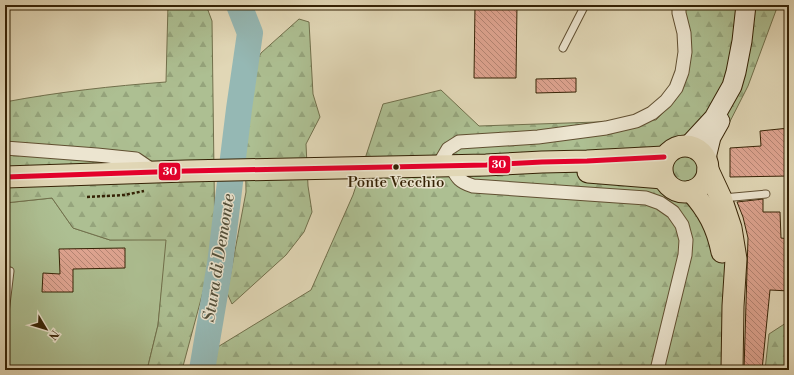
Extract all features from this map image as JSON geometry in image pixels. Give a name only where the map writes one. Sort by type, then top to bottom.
[{"type":"main road","points":[[693,194],[703,184],[707,177],[701,158],[733,95],[732,86],[742,41],[746,5]]},
{"type":"main road","points":[[732,370],[733,306],[736,259],[730,228],[721,198],[701,158],[682,145],[675,147],[664,157],[661,171],[663,178],[666,184],[671,188],[693,194],[709,215],[718,233],[733,306]]},
{"type":"main road","points":[[5,176],[486,165],[664,157]]},
{"type":"main road","points":[[486,165],[663,178]]},
{"type":"street","points":[[657,370],[685,255],[686,240],[682,225],[673,212],[660,203],[646,198],[473,186],[464,184],[444,166],[448,149],[459,142],[538,137],[606,128],[636,121],[652,113],[666,101],[676,88],[682,72],[685,52],[684,33],[679,13],[679,5]]},
{"type":"street","points":[[5,148],[136,159],[155,172]]},
{"type":"street","points":[[693,194],[707,200],[721,198]]},
{"type":"lane","points":[[563,48],[585,5]]},
{"type":"lane","points":[[721,198],[766,194]]},
{"type":"lane","points":[[5,313],[10,271]]},
{"type":"path","points":[[88,197],[124,195]]},
{"type":"green space","points":[[168,5],[206,5],[212,21],[215,247],[182,370],[147,370],[158,325],[166,240],[110,240],[73,228],[52,198],[5,203],[5,102],[85,90],[166,82]]},
{"type":"green space","points":[[696,5],[778,5],[748,86],[717,147],[715,172],[742,370],[212,370],[216,348],[311,290],[353,195],[383,104],[441,90],[479,126],[656,120],[675,101],[687,69],[684,10]]},
{"type":"green space","points":[[299,19],[309,22],[313,94],[320,117],[306,144],[308,186],[312,212],[304,232],[286,255],[232,304],[227,293],[246,192],[245,129],[251,71],[261,53]]},
{"type":"green space","points":[[52,198],[73,228],[110,240],[167,239],[158,325],[147,370],[5,370],[5,203]]},
{"type":"green space","points":[[789,321],[789,370],[765,370],[769,334]]},
{"type":"building","points":[[475,5],[517,5],[516,78],[474,78]]},
{"type":"building","points":[[576,78],[576,92],[536,93],[536,79]]},
{"type":"building","points":[[789,128],[789,176],[730,177],[730,148],[761,146],[760,131]]},
{"type":"building","points":[[763,199],[763,212],[780,212],[781,238],[789,239],[789,291],[770,290],[762,370],[744,370],[748,238],[743,217],[737,202]]},
{"type":"building","points":[[125,248],[125,268],[73,269],[73,292],[42,292],[43,273],[60,274],[59,249]]},
{"type":"waterway","name":"Stura di Demonte","points":[[202,370],[220,264],[250,33],[239,5]]},
{"type":"transit line","name":"30","points":[[5,177],[186,171],[486,165],[664,157]]},
{"type":"place","name":"Ponte Vecchio","points":[[396,167]]}]
